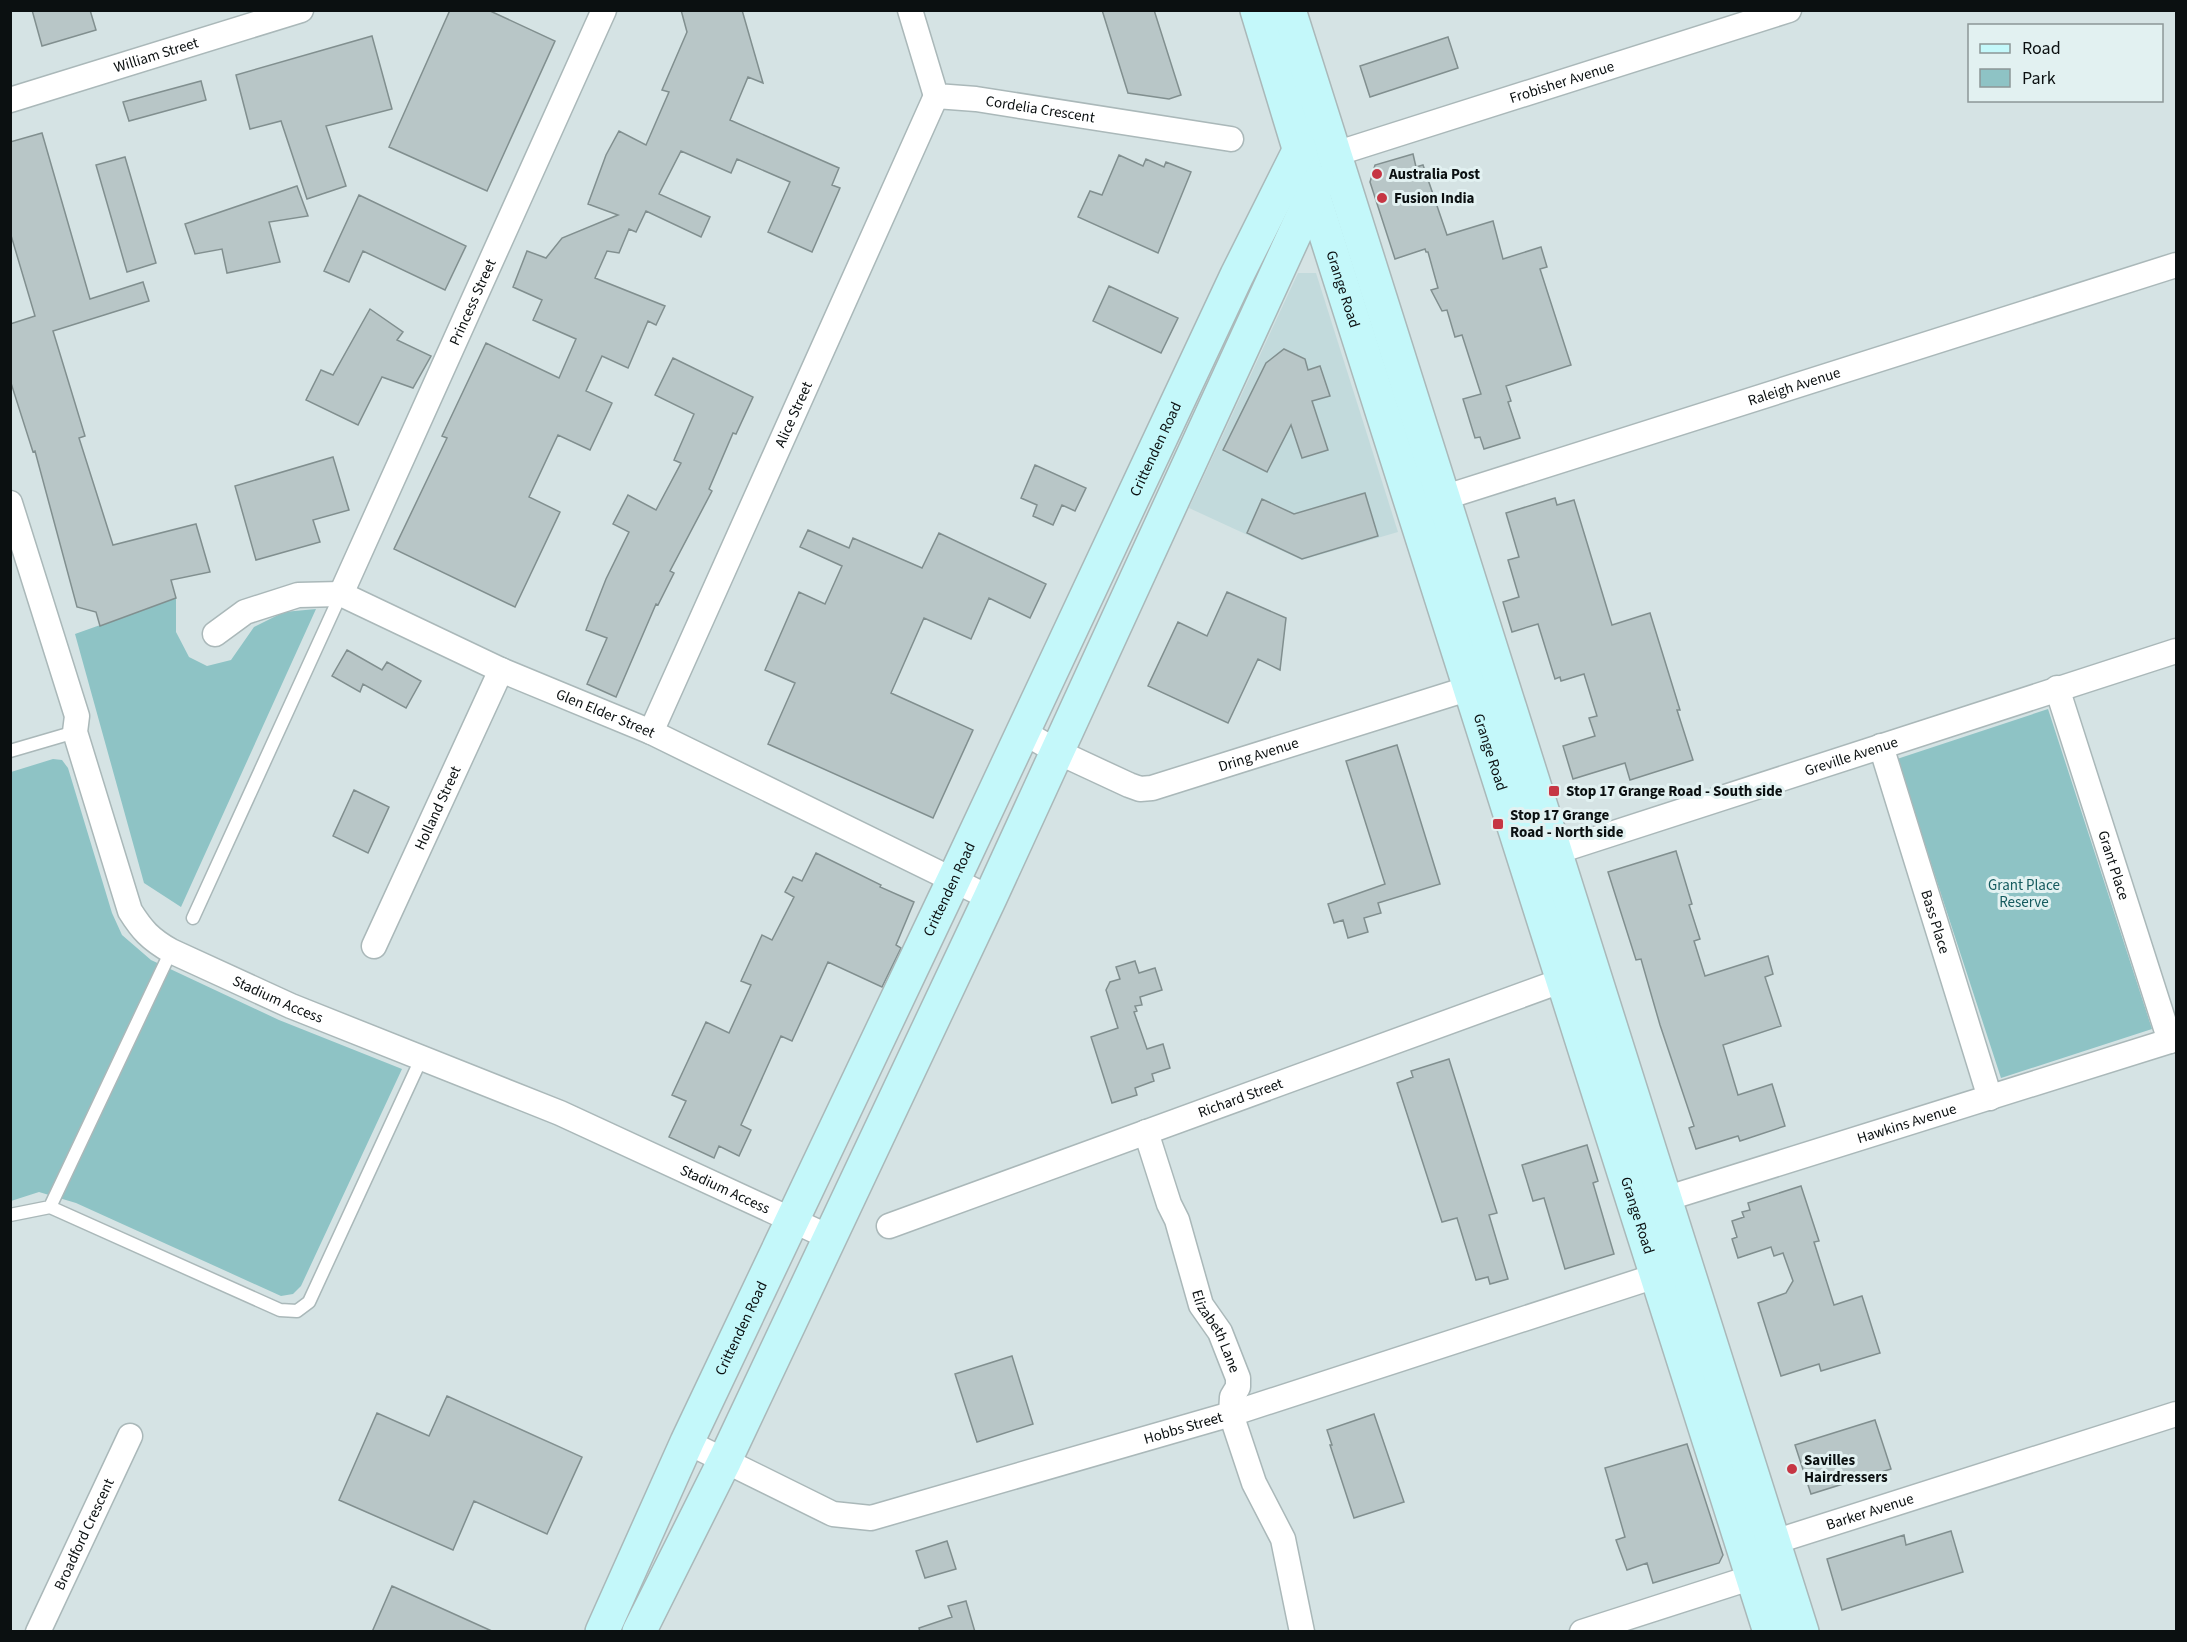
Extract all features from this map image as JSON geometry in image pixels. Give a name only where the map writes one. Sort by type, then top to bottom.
[{"type":"main road","name":"Grange Road","points":[[1257,10],[1337,268],[1429,503]]},
{"type":"main road","name":"Grange Road","points":[[1289,10],[1335,154],[1429,503],[1672,1271],[1753,1577],[1770,1632]]},
{"type":"main road","points":[[639,1632],[725,1460],[831,1238],[1058,752],[1312,191],[1335,154],[1300,149]]},
{"type":"main road","name":"Crittenden Road","points":[[602,1632],[687,1442],[1233,284],[1300,149]]},
{"type":"main road","points":[[1283,255],[1308,248],[1337,268]]},
{"type":"main road","name":"Grange Road","points":[[1672,1271],[1774,1542],[1802,1632]]},
{"type":"street","name":"William Street","points":[[11,97],[301,10]]},
{"type":"street","name":"Princess Street","points":[[341,594],[604,10]]},
{"type":"street","points":[[910,10],[936,96]]},
{"type":"street","name":"Frobisher Avenue","points":[[1335,154],[1789,10]]},
{"type":"street","name":"Cordelia Crescent","points":[[936,96],[987,101],[1231,139]]},
{"type":"street","name":"Alice Street","points":[[651,732],[936,96]]},
{"type":"street","name":"Raleigh Avenue","points":[[1429,503],[2176,265]]},
{"type":"street","name":"Stadium Access","points":[[10,503],[77,716],[75,732],[130,911],[142,930],[171,951],[291,1006],[560,1113],[831,1238]]},
{"type":"street","name":"Glen Elder Street","points":[[214,634],[245,612],[266,605],[298,595],[341,594],[501,670],[651,732],[990,898]]},
{"type":"street","name":"Greville Avenue","points":[[1541,857],[2176,651]]},
{"type":"street","name":"Holland Street","points":[[374,946],[501,670]]},
{"type":"street","name":"Dring Avenue","points":[[1023,732],[1058,752],[1130,785],[1140,789],[1152,788],[1486,683]]},
{"type":"street","name":"Grant Place","points":[[2057,688],[2173,1040]]},
{"type":"street","name":"Bass Place","points":[[1881,746],[1990,1098]]},
{"type":"street","name":"Richard Street","points":[[889,1226],[1579,975]]},
{"type":"street","name":"Hawkins Avenue","points":[[1651,1204],[2173,1040]]},
{"type":"street","name":"Elizabeth Lane","points":[[1146,1132],[1169,1204],[1177,1220],[1201,1305],[1220,1332],[1238,1378],[1238,1388],[1232,1397],[1231,1414]]},
{"type":"street","name":"Hobbs Street","points":[[687,1442],[833,1514],[872,1518],[1231,1414],[1672,1271]]},
{"type":"street","points":[[1231,1414],[1254,1483],[1283,1539],[1302,1632]]},
{"type":"street","name":"Barker Avenue","points":[[1774,1542],[2176,1414]]},
{"type":"street","name":"Broadford Crescent","points":[[38,1632],[130,1436]]},
{"type":"street","points":[[1582,1632],[1753,1577],[1774,1542]]},
{"type":"lane","points":[[193,918],[341,594]]},
{"type":"lane","points":[[10,751],[75,732]]},
{"type":"lane","points":[[50,1207],[171,951]]},
{"type":"lane","points":[[10,1215],[50,1207],[280,1310],[297,1311],[309,1302],[422,1057]]},
{"type":"shaded area","points":[[1298,273],[1316,273],[1398,532],[1302,560],[1189,508]]},
{"type":"green space","points":[[176,598],[176,632],[189,657],[207,666],[231,660],[254,627],[284,612],[316,609],[181,907],[144,883],[75,634]]},
{"type":"green space","name":"Grant Place Reserve","points":[[2048,709],[2152,1029],[2001,1078],[1897,759]]},
{"type":"green space","points":[[53,759],[62,760],[68,768],[112,913],[122,935],[151,960],[279,1020],[402,1069],[301,1286],[293,1294],[281,1296],[76,1203],[39,1192],[11,1201],[11,772]]},
{"type":"building","points":[[32,10],[90,10],[96,30],[42,46]]},
{"type":"building","points":[[450,10],[488,10],[555,41],[487,191],[389,147]]},
{"type":"building","points":[[681,10],[742,10],[763,83],[748,77],[730,120],[839,168],[832,185],[840,188],[812,252],[768,232],[790,182],[737,159],[731,173],[681,151],[659,194],[710,217],[701,237],[646,211],[636,232],[629,229],[619,253],[607,251],[595,278],[665,306],[656,325],[648,321],[628,368],[602,356],[586,391],[612,403],[590,450],[558,435],[529,497],[560,512],[515,607],[394,549],[447,438],[442,436],[486,343],[559,378],[576,339],[533,320],[542,300],[513,287],[527,251],[546,258],[562,238],[618,215],[588,204],[606,155],[619,131],[646,145],[669,92],[662,90],[687,32]]},
{"type":"building","points":[[1102,10],[1154,10],[1181,95],[1169,99],[1128,93]]},
{"type":"building","points":[[372,36],[392,109],[326,126],[346,186],[307,199],[281,121],[250,129],[236,75]]},
{"type":"building","points":[[1448,37],[1458,68],[1370,97],[1360,66]]},
{"type":"building","points":[[201,81],[206,100],[129,121],[123,102]]},
{"type":"building","points":[[42,133],[90,299],[143,282],[149,301],[53,331],[85,436],[79,438],[113,545],[196,524],[210,572],[171,580],[176,598],[100,626],[96,612],[77,607],[35,451],[33,452],[10,380],[10,324],[35,316],[10,232],[10,142]]},
{"type":"building","points":[[1413,154],[1416,167],[1423,165],[1447,235],[1493,221],[1503,259],[1541,247],[1547,267],[1540,269],[1571,365],[1506,386],[1511,401],[1508,402],[1520,438],[1484,449],[1480,437],[1475,438],[1463,399],[1481,394],[1462,335],[1455,337],[1447,310],[1442,311],[1431,290],[1438,288],[1428,252],[1425,249],[1395,259],[1370,182],[1375,165]]},
{"type":"building","points":[[1119,155],[1143,166],[1146,159],[1164,167],[1166,162],[1191,172],[1158,253],[1078,217],[1090,191],[1102,195]]},
{"type":"building","points":[[125,157],[156,263],[127,272],[96,165]]},
{"type":"building","points":[[297,186],[308,216],[269,222],[280,262],[227,273],[222,249],[195,254],[185,224]]},
{"type":"building","points":[[359,195],[466,246],[445,290],[363,251],[349,282],[324,271]]},
{"type":"building","points":[[1109,286],[1178,318],[1161,353],[1093,321]]},
{"type":"building","points":[[370,309],[403,332],[397,340],[431,356],[413,388],[382,377],[358,425],[306,400],[321,370],[333,375]]},
{"type":"building","points":[[1284,349],[1305,359],[1308,370],[1320,366],[1330,396],[1312,401],[1328,450],[1302,458],[1291,425],[1267,472],[1223,450],[1266,363]]},
{"type":"building","points":[[673,358],[753,397],[736,434],[733,433],[709,489],[712,491],[670,571],[674,573],[658,605],[656,604],[616,697],[587,684],[607,638],[586,630],[606,579],[629,532],[613,524],[628,495],[656,510],[681,463],[674,460],[694,414],[655,395]]},
{"type":"building","points":[[333,457],[349,510],[313,520],[320,542],[256,560],[235,486]]},
{"type":"building","points":[[1035,465],[1086,488],[1075,511],[1062,505],[1053,525],[1033,516],[1037,505],[1021,498]]},
{"type":"building","points":[[1365,493],[1378,536],[1302,559],[1247,533],[1262,499],[1294,514]]},
{"type":"building","points":[[1555,498],[1557,505],[1574,500],[1612,625],[1650,613],[1693,760],[1630,780],[1625,763],[1573,779],[1563,746],[1595,736],[1589,718],[1597,716],[1584,674],[1561,681],[1560,677],[1555,679],[1538,624],[1512,632],[1503,602],[1519,597],[1508,560],[1519,557],[1506,513]]},
{"type":"building","points":[[808,530],[849,548],[853,538],[922,568],[939,533],[1046,584],[1030,618],[989,598],[971,639],[924,618],[891,693],[973,730],[933,818],[768,744],[795,683],[765,670],[799,592],[825,604],[842,566],[800,547]]},
{"type":"building","points":[[1227,592],[1286,618],[1280,670],[1258,659],[1228,723],[1148,686],[1178,622],[1207,636]]},
{"type":"building","points":[[347,650],[382,670],[387,662],[421,681],[406,708],[363,684],[360,692],[332,676]]},
{"type":"building","points":[[1397,745],[1440,884],[1378,903],[1381,913],[1364,918],[1368,932],[1348,938],[1343,920],[1334,923],[1328,904],[1385,884],[1346,761]]},
{"type":"building","points":[[354,790],[389,807],[368,853],[333,836]]},
{"type":"building","points":[[1676,851],[1692,904],[1689,905],[1700,939],[1694,941],[1705,976],[1768,956],[1773,974],[1765,977],[1781,1026],[1723,1045],[1738,1095],[1772,1084],[1785,1126],[1740,1141],[1738,1136],[1696,1149],[1689,1128],[1694,1126],[1660,1025],[1641,959],[1636,960],[1608,872]]},
{"type":"building","points":[[816,853],[914,902],[896,945],[901,948],[882,987],[828,962],[792,1041],[781,1036],[741,1125],[751,1130],[739,1156],[719,1146],[714,1158],[669,1137],[686,1101],[672,1095],[706,1022],[729,1033],[751,985],[741,981],[762,935],[772,940],[794,897],[785,892],[793,877],[802,881]]},
{"type":"building","points":[[1135,961],[1139,973],[1155,968],[1162,990],[1140,997],[1142,1005],[1135,1006],[1137,1011],[1134,1012],[1147,1049],[1163,1044],[1170,1068],[1152,1074],[1154,1081],[1135,1088],[1137,1095],[1112,1103],[1091,1037],[1118,1028],[1106,990],[1110,982],[1120,979],[1116,967]]},
{"type":"building","points":[[1449,1059],[1497,1213],[1489,1215],[1508,1279],[1490,1284],[1488,1277],[1476,1280],[1457,1218],[1442,1222],[1397,1083],[1413,1077],[1411,1071]]},
{"type":"building","points":[[1587,1145],[1598,1181],[1593,1183],[1614,1254],[1565,1269],[1544,1198],[1533,1201],[1522,1165]]},
{"type":"building","points":[[1801,1186],[1819,1241],[1814,1242],[1834,1305],[1862,1296],[1880,1353],[1821,1371],[1819,1364],[1781,1376],[1758,1303],[1786,1293],[1793,1281],[1783,1253],[1774,1256],[1771,1247],[1738,1258],[1732,1239],[1737,1237],[1732,1221],[1744,1217],[1742,1212],[1750,1210],[1748,1203]]},
{"type":"building","points":[[1012,1356],[1033,1424],[977,1442],[955,1374]]},
{"type":"building","points":[[447,1396],[582,1457],[547,1534],[474,1501],[453,1550],[339,1500],[377,1413],[429,1436]]},
{"type":"building","points":[[1374,1414],[1404,1502],[1354,1518],[1327,1430]]},
{"type":"building","points":[[1875,1420],[1891,1469],[1811,1494],[1795,1445]]},
{"type":"building","points":[[1687,1444],[1723,1555],[1719,1563],[1653,1583],[1647,1563],[1627,1570],[1616,1540],[1625,1537],[1605,1468]]},
{"type":"building","points":[[1951,1531],[1963,1572],[1842,1610],[1827,1559],[1904,1535],[1906,1545]]},
{"type":"building","points":[[947,1541],[956,1569],[925,1578],[916,1551]]},
{"type":"building","points":[[392,1586],[494,1632],[372,1632]]},
{"type":"building","points":[[966,1601],[975,1632],[920,1632],[919,1628],[952,1617],[948,1606]]},
{"type":"place","name":"Australia Post","points":[[1377,174]]},
{"type":"place","name":"Fusion India","points":[[1382,198]]},
{"type":"place","name":"Stop 17 Grange Road - South side","points":[[1554,791]]},
{"type":"place","name":"Stop 17 Grange Road - North side","points":[[1498,824]]},
{"type":"place","name":"Savilles Hairdressers","points":[[1792,1469]]}]
